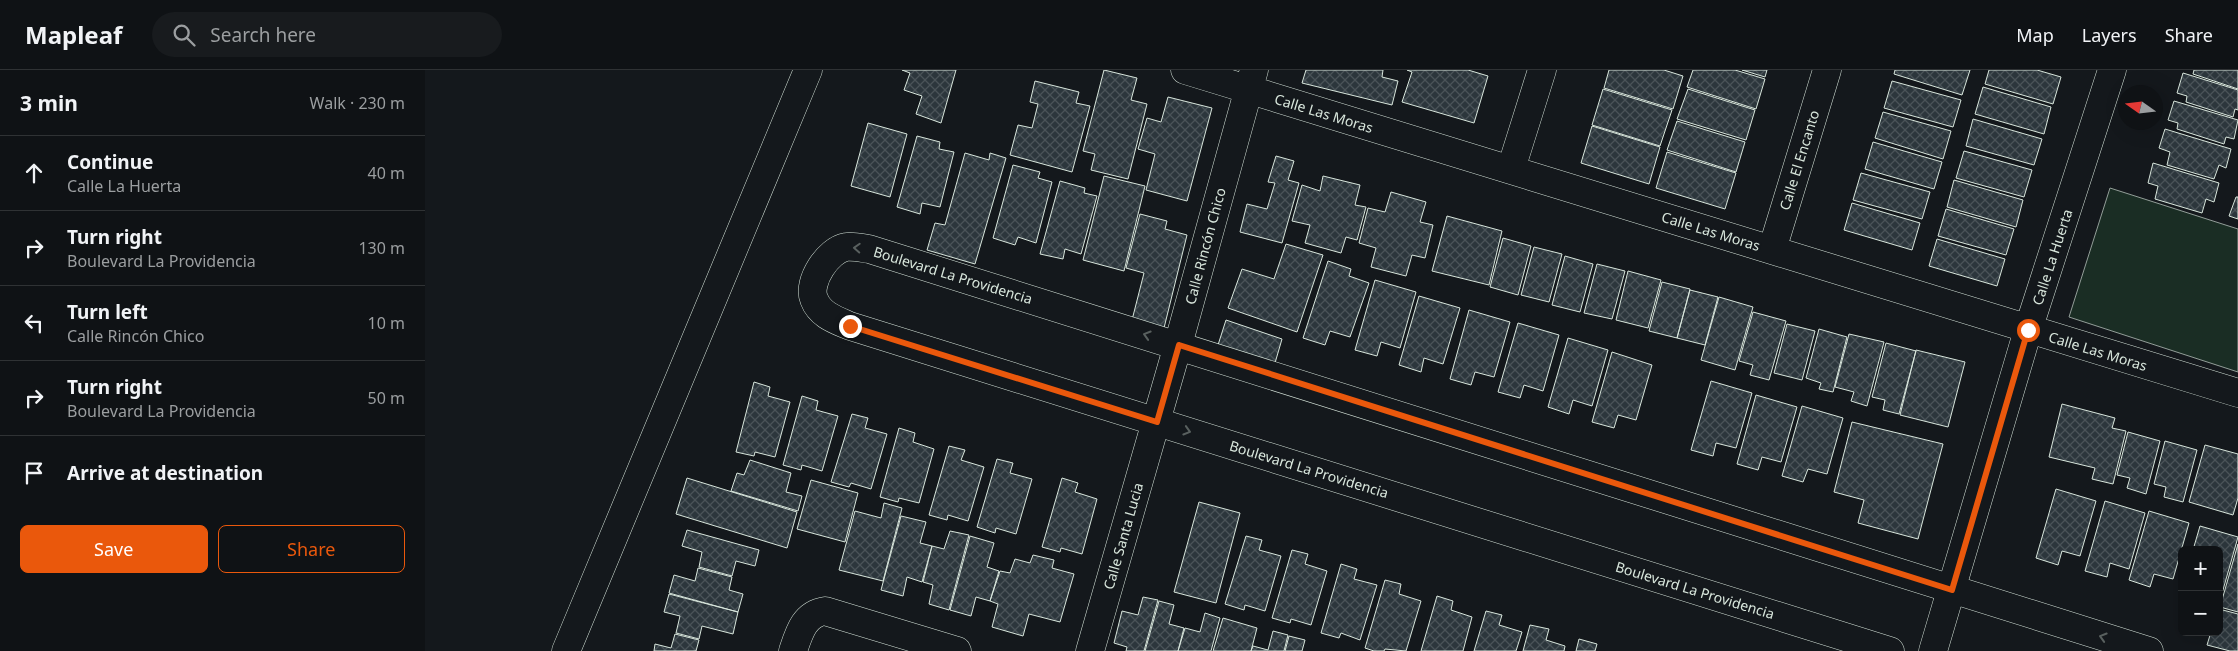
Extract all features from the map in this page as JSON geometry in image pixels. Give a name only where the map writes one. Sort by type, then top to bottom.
[{"type":"street","points":[[566,651],[807,70]]},
{"type":"street","name":"Calle Las Moras","points":[[1185,70],[1251,80],[1511,170],[2238,393]]},
{"type":"street","points":[[1511,170],[1542,70]]},
{"type":"street","name":"Calle El Encanto","points":[[1771,250],[1827,70]]},
{"type":"street","name":"Calle La Huerta","points":[[1933,651],[2028,330],[2112,70]]},
{"type":"street","name":"Calle Rincón Chico","points":[[1157,422],[1251,80]]},
{"type":"street","name":"Boulevard La Providencia","points":[[1890,651],[833,319],[821,310],[813,297],[815,280],[823,263],[833,253],[845,247],[869,249],[2149,651]]},
{"type":"street","name":"Calle Santa Lucia","points":[[1090,651],[1157,422]]},
{"type":"street","points":[[793,651],[807,618],[818,612],[825,611],[957,651]]},
{"type":"green space","points":[[2110,188],[2238,229],[2238,372],[2069,317]]},
{"type":"building","points":[[902,70],[956,70],[941,123],[916,114],[922,96],[904,90],[910,73]]},
{"type":"building","points":[[1104,70],[1137,78],[1131,100],[1147,104],[1128,179],[1091,170],[1095,154],[1083,151]]},
{"type":"building","points":[[1306,70],[1383,70],[1382,77],[1398,81],[1392,105],[1302,83]]},
{"type":"building","points":[[1407,70],[1468,70],[1488,76],[1474,123],[1402,102],[1412,72]]},
{"type":"building","points":[[1609,70],[1664,70],[1683,76],[1673,109],[1604,88]]},
{"type":"building","points":[[1693,70],[1735,70],[1765,79],[1756,109],[1687,87]]},
{"type":"building","points":[[1742,70],[1767,70],[1765,77]]},
{"type":"building","points":[[1895,70],[1970,70],[1962,95],[1894,74]]},
{"type":"building","points":[[1989,70],[2037,70],[2061,77],[2053,104],[1985,84]]},
{"type":"building","points":[[2194,70],[2238,70],[2238,89],[2193,74]]},
{"type":"building","points":[[2183,73],[2238,90],[2238,110],[2235,109],[2233,117],[2186,102],[2187,96],[2177,93]]},
{"type":"building","points":[[1035,81],[1079,92],[1076,103],[1090,106],[1072,172],[1010,155],[1018,125],[1032,128],[1038,104],[1030,102]]},
{"type":"building","points":[[1892,81],[1961,100],[1953,127],[1884,108]]},
{"type":"building","points":[[1983,87],[2051,107],[2044,134],[1975,114]]},
{"type":"building","points":[[1603,89],[1672,110],[1660,146],[1592,125]]},
{"type":"building","points":[[1688,89],[1755,110],[1746,140],[1677,119]]},
{"type":"building","points":[[1168,97],[1212,108],[1187,201],[1146,190],[1155,154],[1138,149],[1147,118],[1161,122]]},
{"type":"building","points":[[2174,101],[2238,120],[2234,139],[2226,137],[2224,144],[2177,129],[2178,123],[2168,120]]},
{"type":"building","points":[[1883,112],[1951,131],[1943,159],[1875,138]]},
{"type":"building","points":[[1973,119],[2042,139],[2034,165],[1966,146]]},
{"type":"building","points":[[1677,121],[1745,142],[1736,172],[1667,150]]},
{"type":"building","points":[[868,123],[907,134],[890,197],[851,186]]},
{"type":"building","points":[[1592,126],[1660,147],[1649,184],[1581,163]]},
{"type":"building","points":[[2165,129],[2231,149],[2226,168],[2219,165],[2214,179],[2167,165],[2170,152],[2159,148]]},
{"type":"building","points":[[917,136],[940,142],[939,149],[954,152],[940,207],[922,203],[920,214],[897,207]]},
{"type":"building","points":[[1873,142],[1942,162],[1934,189],[1865,169]]},
{"type":"building","points":[[1964,151],[2032,170],[2024,197],[1956,178]]},
{"type":"building","points":[[1667,152],[1736,173],[1725,209],[1656,188]]},
{"type":"building","points":[[965,153],[989,160],[990,153],[1006,158],[975,264],[927,250],[935,223],[945,225]]},
{"type":"building","points":[[1276,156],[1294,161],[1288,180],[1299,183],[1282,243],[1240,232],[1247,204],[1267,209],[1275,183],[1268,182]]},
{"type":"building","points":[[2153,163],[2219,183],[2214,202],[2206,199],[2202,213],[2155,199],[2158,186],[2148,183]]},
{"type":"building","points":[[1013,165],[1040,172],[1038,178],[1052,182],[1036,243],[1018,237],[1015,245],[993,238]]},
{"type":"building","points":[[1861,173],[1930,192],[1922,219],[1853,200]]},
{"type":"building","points":[[1104,176],[1145,186],[1124,271],[1083,260]]},
{"type":"building","points":[[1323,176],[1360,185],[1355,205],[1366,207],[1357,240],[1346,237],[1341,253],[1305,243],[1310,225],[1292,221],[1302,185],[1320,191]]},
{"type":"building","points":[[1954,180],[2023,200],[2016,227],[1947,207]]},
{"type":"building","points":[[1060,181],[1085,188],[1084,193],[1097,196],[1081,254],[1065,249],[1063,259],[1040,254]]},
{"type":"building","points":[[1391,192],[1426,202],[1420,222],[1433,225],[1425,258],[1412,255],[1406,276],[1371,267],[1376,248],[1359,243],[1368,208],[1385,212]]},
{"type":"building","points":[[2236,197],[2238,197],[2238,219],[2229,216]]},
{"type":"building","points":[[1852,203],[1920,223],[1912,250],[1844,230]]},
{"type":"building","points":[[1946,209],[2014,229],[2006,255],[1938,236]]},
{"type":"building","points":[[1140,214],[1167,221],[1165,229],[1187,235],[1163,332],[1131,324],[1144,273],[1126,268]]},
{"type":"building","points":[[1447,216],[1502,231],[1489,285],[1432,271]]},
{"type":"building","points":[[1503,238],[1531,246],[1518,295],[1490,287]]},
{"type":"building","points":[[1937,239],[2005,259],[1997,286],[1929,266]]},
{"type":"building","points":[[1286,244],[1323,255],[1297,332],[1228,308],[1242,269],[1274,279]]},
{"type":"building","points":[[1534,247],[1562,254],[1549,302],[1521,295]]},
{"type":"building","points":[[1565,256],[1593,264],[1580,312],[1552,305]]},
{"type":"building","points":[[1328,261],[1351,269],[1349,276],[1369,283],[1350,337],[1330,331],[1325,345],[1303,338]]},
{"type":"building","points":[[1597,264],[1625,271],[1612,319],[1584,313]]},
{"type":"building","points":[[1628,271],[1661,280],[1648,328],[1616,320]]},
{"type":"building","points":[[1375,280],[1416,292],[1400,348],[1381,342],[1377,356],[1355,350]]},
{"type":"building","points":[[1662,282],[1690,289],[1677,338],[1649,331]]},
{"type":"building","points":[[1690,290],[1718,297],[1705,345],[1677,338]]},
{"type":"building","points":[[1419,296],[1460,308],[1443,364],[1424,358],[1421,372],[1399,365]]},
{"type":"building","points":[[1719,297],[1753,307],[1735,370],[1701,360]]},
{"type":"building","points":[[1469,310],[1510,322],[1494,377],[1475,372],[1471,385],[1450,379]]},
{"type":"building","points":[[1753,312],[1786,321],[1769,380],[1750,375],[1753,365],[1739,361]]},
{"type":"building","points":[[1226,320],[1282,339],[1275,363],[1218,345]]},
{"type":"building","points":[[1518,323],[1559,335],[1543,391],[1524,385],[1520,398],[1498,392]]},
{"type":"building","points":[[1787,324],[1815,331],[1802,380],[1774,373]]},
{"type":"building","points":[[1819,329],[1847,337],[1833,392],[1819,389],[1821,383],[1806,378]]},
{"type":"building","points":[[1849,334],[1884,342],[1867,406],[1851,401],[1854,392],[1835,387]]},
{"type":"building","points":[[1568,338],[1608,350],[1592,406],[1573,400],[1569,414],[1548,407]]},
{"type":"building","points":[[1886,343],[1916,351],[1899,414],[1883,410],[1885,400],[1872,397]]},
{"type":"building","points":[[1916,350],[1965,362],[1948,427],[1900,415]]},
{"type":"building","points":[[1612,352],[1652,365],[1636,420],[1618,415],[1614,428],[1592,422]]},
{"type":"building","points":[[1711,381],[1752,393],[1736,448],[1716,443],[1713,456],[1691,450]]},
{"type":"building","points":[[754,382],[770,387],[768,396],[790,402],[775,457],[755,452],[754,456],[736,452]]},
{"type":"building","points":[[1756,395],[1797,407],[1781,462],[1762,457],[1758,470],[1737,464]]},
{"type":"building","points":[[802,396],[818,401],[816,410],[838,416],[822,471],[802,465],[801,470],[783,465]]},
{"type":"building","points":[[2062,404],[2115,418],[2112,428],[2126,431],[2113,484],[2092,479],[2095,468],[2049,457]]},
{"type":"building","points":[[1802,406],[1843,418],[1827,474],[1808,469],[1803,482],[1782,476]]},
{"type":"building","points":[[852,414],[868,418],[865,428],[887,434],[871,489],[851,483],[849,487],[831,482]]},
{"type":"building","points":[[1852,422],[1943,444],[1918,539],[1858,523],[1864,500],[1834,492]]},
{"type":"building","points":[[899,428],[915,433],[913,442],[934,449],[919,503],[899,498],[898,502],[880,497]]},
{"type":"building","points":[[2128,432],[2160,441],[2146,494],[2127,488],[2130,478],[2117,475]]},
{"type":"building","points":[[2165,441],[2197,450],[2183,502],[2164,497],[2166,487],[2154,484]]},
{"type":"building","points":[[2205,445],[2238,454],[2238,498],[2233,515],[2189,502]]},
{"type":"building","points":[[949,446],[965,450],[961,460],[984,467],[968,521],[948,515],[947,520],[929,515]]},
{"type":"building","points":[[997,459],[1013,463],[1010,473],[1032,479],[1016,534],[996,528],[995,533],[977,527]]},
{"type":"building","points":[[750,460],[791,473],[786,492],[802,496],[798,511],[731,491],[737,473],[744,475]]},
{"type":"building","points":[[687,478],[797,512],[787,548],[676,514]]},
{"type":"building","points":[[1062,478],[1078,483],[1075,492],[1097,499],[1082,554],[1061,548],[1060,552],[1042,547]]},
{"type":"building","points":[[811,480],[858,493],[845,542],[797,529]]},
{"type":"building","points":[[2056,489],[2096,501],[2080,556],[2062,551],[2058,565],[2036,558]]},
{"type":"building","points":[[2105,501],[2145,513],[2129,569],[2110,563],[2107,577],[2085,571]]},
{"type":"building","points":[[1199,502],[1240,513],[1216,603],[1174,592]]},
{"type":"building","points":[[884,503],[902,508],[883,581],[839,570],[855,511],[881,518]]},
{"type":"building","points":[[2149,511],[2189,523],[2182,546],[2178,546],[2178,562],[2173,579],[2154,574],[2150,587],[2129,580]]},
{"type":"building","points":[[901,516],[926,522],[920,543],[932,546],[922,582],[907,577],[903,596],[881,590]]},
{"type":"building","points":[[2200,526],[2238,537],[2223,590],[2223,546],[2194,546]]},
{"type":"building","points":[[687,530],[759,550],[755,566],[736,561],[732,576],[699,567],[702,552],[682,546]]},
{"type":"building","points":[[950,531],[969,535],[949,610],[929,604],[933,585],[923,582],[932,546],[944,549]]},
{"type":"building","points":[[970,536],[994,543],[987,567],[999,571],[990,601],[976,597],[971,616],[950,610]]},
{"type":"building","points":[[1246,536],[1262,540],[1259,550],[1281,556],[1265,611],[1245,605],[1244,610],[1225,604]]},
{"type":"building","points":[[2238,544],[2238,612],[2223,608],[2223,596]]},
{"type":"building","points":[[1292,550],[1308,554],[1305,564],[1327,571],[1311,625],[1291,619],[1290,623],[1272,618]]},
{"type":"building","points":[[1033,555],[1054,560],[1052,568],[1074,574],[1060,622],[1029,614],[1023,636],[992,627],[998,604],[990,601],[1000,571],[1010,573],[1015,559],[1030,563]]},
{"type":"building","points":[[1341,564],[1357,569],[1354,579],[1377,585],[1360,640],[1341,633],[1339,638],[1321,633]]},
{"type":"building","points":[[698,568],[732,577],[729,590],[743,594],[738,612],[669,593],[674,575],[695,581]]},
{"type":"building","points":[[1385,580],[1401,584],[1399,594],[1421,601],[1406,651],[1385,649],[1384,651],[1374,651],[1365,648]]},
{"type":"building","points":[[669,594],[738,612],[733,634],[702,626],[699,639],[676,633],[680,616],[664,612]]},
{"type":"building","points":[[1437,596],[1453,601],[1451,610],[1472,617],[1463,651],[1421,651]]},
{"type":"building","points":[[1143,597],[1158,600],[1144,651],[1126,651],[1127,647],[1114,643],[1122,611],[1138,615]]},
{"type":"building","points":[[1159,601],[1174,605],[1169,624],[1184,628],[1178,651],[1145,651]]},
{"type":"building","points":[[2223,610],[2238,614],[2238,651],[2230,651],[2207,645],[2210,636],[2223,636]]},
{"type":"building","points":[[1486,611],[1502,615],[1499,625],[1522,632],[1516,651],[1474,651]]},
{"type":"building","points":[[1205,613],[1220,618],[1211,651],[1178,651],[1185,628],[1200,632]]},
{"type":"building","points":[[1223,618],[1257,628],[1251,651],[1213,651]]},
{"type":"building","points":[[1530,625],[1549,629],[1546,640],[1565,646],[1564,651],[1523,651]]},
{"type":"building","points":[[1273,631],[1288,635],[1284,651],[1251,651],[1253,646],[1268,650]]},
{"type":"building","points":[[675,634],[699,640],[696,651],[654,651],[655,644],[671,648]]},
{"type":"building","points":[[1289,636],[1305,640],[1302,651],[1285,651]]},
{"type":"building","points":[[1579,639],[1597,644],[1595,651],[1576,651]]},
{"type":"route","points":[[850,326],[1157,422],[1179,345],[1952,590],[2028,330]]}]
